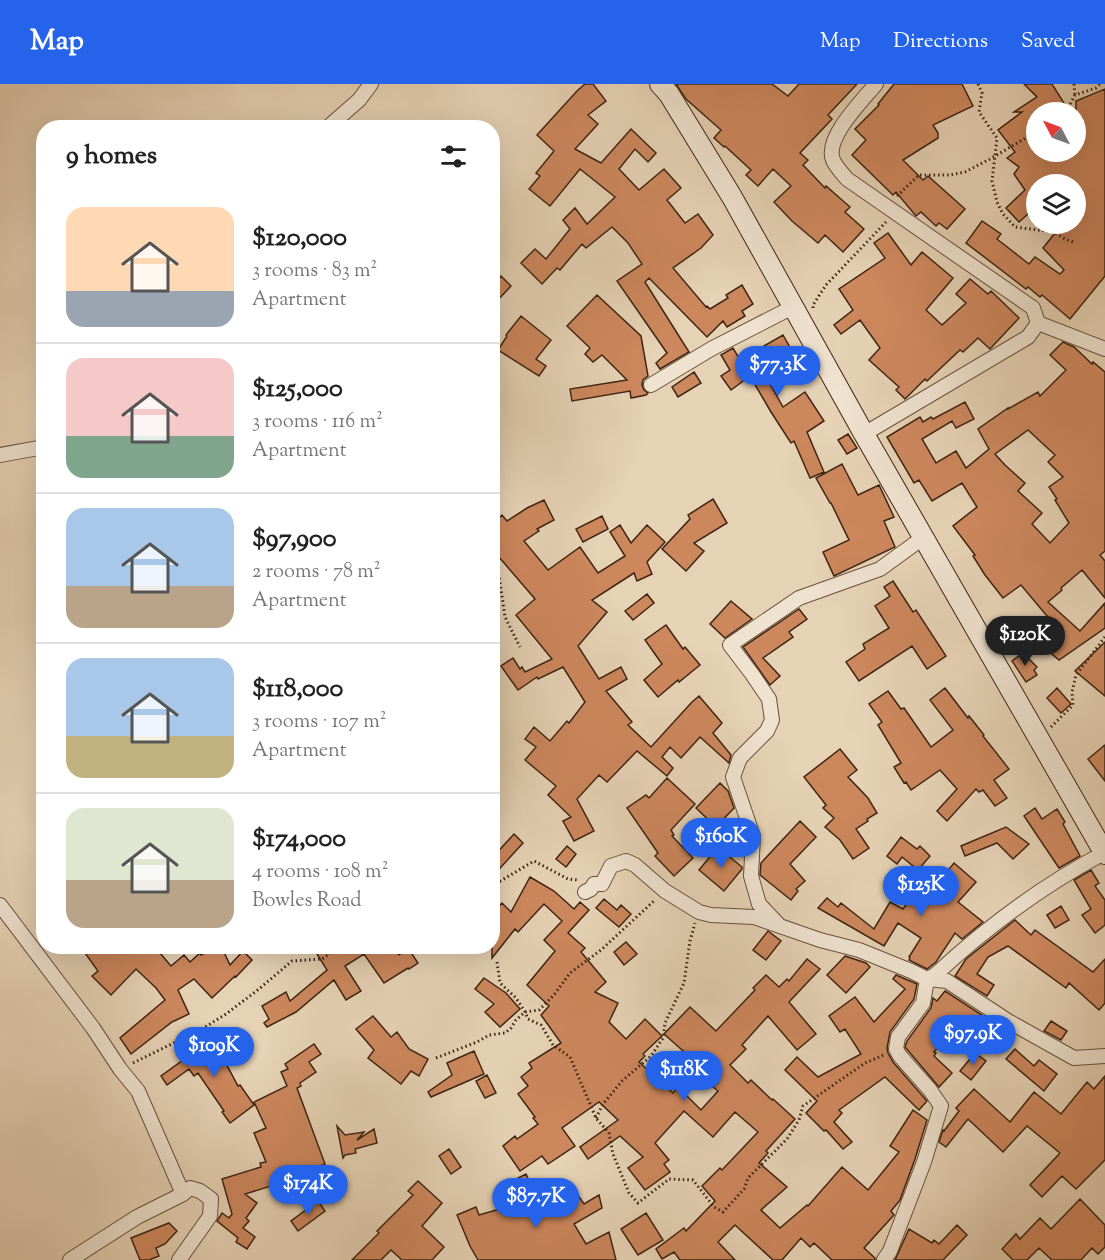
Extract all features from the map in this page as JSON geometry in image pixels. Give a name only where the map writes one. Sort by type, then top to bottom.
[{"type":"street","points":[[336,120],[359,100],[371,84]]},
{"type":"street","points":[[660,84],[669,94],[732,197],[1038,738],[1099,831],[1105,854],[1073,870],[1045,889],[985,932],[935,975],[927,979]]},
{"type":"street","points":[[876,84],[837,133],[831,149],[832,159],[838,168],[847,179],[1033,308],[1038,323]]},
{"type":"street","points":[[651,385],[711,349],[793,308]]},
{"type":"street","points":[[1038,323],[1105,349]]},
{"type":"street","points":[[864,434],[1028,337],[1038,323]]},
{"type":"street","points":[[0,454],[36,448]]},
{"type":"street","points":[[778,924],[759,904],[751,876],[753,836],[733,777],[740,758],[767,731],[772,720],[769,699],[730,645],[799,598],[880,569],[924,537]]},
{"type":"street","points":[[585,892],[594,884],[602,884],[611,866],[626,861],[635,865],[665,891],[699,912],[711,915],[754,917],[820,940],[859,950],[927,979],[947,981],[1008,1021],[1074,1058],[1105,1056]]},
{"type":"street","points":[[0,905],[36,953]]},
{"type":"street","points":[[37,954],[138,1091],[183,1194]]},
{"type":"street","points":[[884,1260],[891,1251],[924,1162],[941,1106],[900,1056],[897,1049],[898,1037],[923,1003],[927,979]]},
{"type":"street","points":[[70,1260],[137,1217],[183,1194],[190,1188],[200,1191],[211,1199],[210,1216],[179,1260]]},
{"type":"path","points":[[978,84],[982,93],[979,112],[997,138],[992,181],[997,202],[1003,214],[1015,227],[1054,232],[1073,242]]},
{"type":"path","points":[[1071,102],[1075,95],[1074,84]]},
{"type":"path","points":[[1075,95],[1096,88],[1100,84]]},
{"type":"path","points":[[811,339],[813,305],[826,285],[891,209],[902,191],[919,175],[950,175],[965,172],[1026,138]]},
{"type":"path","points":[[500,583],[505,617],[519,647]]},
{"type":"path","points":[[1038,738],[1073,705],[1072,692],[1076,675],[1105,637]]},
{"type":"path","points":[[500,880],[534,861],[568,879],[602,884]]},
{"type":"path","points":[[436,1058],[489,1035],[505,1033],[525,1011],[539,1010],[554,995],[570,973],[601,950],[665,891]]},
{"type":"path","points":[[596,1118],[603,1104],[622,1081],[651,1056],[663,1038],[665,1023],[684,983],[690,941],[699,912]]},
{"type":"path","points":[[120,1069],[202,1029],[226,1014],[292,961],[322,959],[329,954]]},
{"type":"path","points":[[497,962],[500,983],[516,998],[528,1019],[541,1025],[554,1045],[570,1057],[596,1118],[609,1132],[614,1154],[629,1193],[638,1203],[669,1179],[693,1180],[714,1207],[723,1212],[744,1189],[748,1178],[787,1139],[799,1120],[803,1106],[865,1063],[897,1049]]},
{"type":"building","points":[[585,84],[593,84],[606,101],[588,115],[598,124],[575,149],[601,163],[631,129],[656,153],[648,162],[635,149],[619,169],[639,190],[664,169],[681,188],[667,200],[685,223],[698,214],[713,235],[701,248],[673,268],[710,309],[728,298],[726,295],[742,285],[753,304],[742,311],[745,316],[727,327],[723,321],[707,337],[649,278],[645,282],[689,352],[660,369],[656,363],[667,353],[617,281],[642,264],[628,243],[612,227],[586,248],[582,244],[560,270],[557,268],[542,284],[521,263],[535,249],[546,259],[570,229],[563,220],[575,208],[587,224],[615,197],[580,169],[550,206],[529,189],[540,176],[536,173],[554,151],[537,135]]},
{"type":"building","points":[[676,84],[772,84],[788,96],[799,84],[857,84],[828,115],[832,119],[800,153],[808,160],[803,165],[825,188],[826,186],[850,207],[845,212],[864,229],[843,252],[825,235],[818,243],[774,202],[791,186],[773,169],[758,186],[746,175],[751,170],[714,138],[721,130],[686,99]]},
{"type":"building","points":[[894,84],[962,84],[973,106],[933,125],[938,138],[903,160],[923,180],[928,176],[965,209],[947,229],[939,223],[936,226],[921,212],[916,216],[896,192],[893,195],[852,155],[866,140],[855,129],[879,105]]},
{"type":"building","points":[[1024,84],[1052,84],[1063,102],[1029,102],[1037,97]]},
{"type":"building","points":[[1105,89],[1105,276],[1070,319],[1042,295],[1040,297],[1028,287],[1026,289],[966,243],[982,221],[1001,234],[997,239],[1029,264],[1035,257],[1060,274],[1064,270],[1043,248],[1054,234],[1086,234],[1086,174],[1026,174],[1026,216],[1019,222],[1006,208],[1025,190],[1014,174],[1019,167],[1007,158],[1015,152],[998,130],[1022,112],[1014,112],[1026,104],[1026,162],[1086,162],[1086,102],[1076,101]]},
{"type":"building","points":[[888,233],[911,265],[922,252],[953,278],[926,310],[942,325],[966,303],[956,294],[970,279],[988,294],[991,291],[1019,318],[990,349],[978,338],[963,352],[960,350],[927,381],[925,379],[905,399],[896,390],[899,387],[869,360],[880,348],[860,320],[841,334],[834,325],[853,310],[839,289],[885,258],[874,243]]},
{"type":"building","points":[[500,277],[511,286],[500,298]]},
{"type":"building","points":[[597,295],[641,336],[648,376],[643,380],[642,385],[648,393],[646,395],[631,398],[630,391],[572,401],[570,389],[627,380],[602,355],[593,362],[585,354],[590,348],[567,326]]},
{"type":"building","points":[[521,316],[551,340],[536,359],[546,366],[539,376],[500,351],[506,335]]},
{"type":"building","points":[[783,335],[792,351],[774,362],[780,373],[768,380],[783,407],[805,392],[824,421],[807,432],[824,472],[810,478],[794,441],[791,443],[750,376],[731,390],[721,376],[730,370],[721,355],[733,348],[740,360]]},
{"type":"building","points":[[1063,342],[1074,347],[1092,364],[1093,362],[1105,372],[1105,551],[1100,555],[1105,561],[1105,598],[1082,570],[1048,602],[1080,631],[1105,603],[1105,628],[1059,660],[1030,636],[1047,616],[1021,585],[1003,598],[953,526],[977,507],[962,483],[932,501],[919,480],[914,483],[887,437],[920,417],[923,422],[931,417],[933,419],[965,402],[974,419],[956,428],[952,421],[922,439],[936,463],[956,451],[966,468],[989,449],[978,429],[1008,408],[1038,392],[1040,396],[1066,370],[1050,355]],"holes":[[[1028,430],[1055,455],[1048,462],[1063,477],[1049,487],[1069,523],[1050,543],[1032,524],[1042,513],[1018,491],[1025,483],[995,454]]]},
{"type":"building","points":[[694,372],[701,383],[678,397],[672,387]]},
{"type":"building","points":[[848,434],[857,448],[847,454],[838,440]]},
{"type":"building","points":[[842,464],[858,495],[879,485],[894,517],[884,521],[895,547],[834,576],[823,552],[849,540],[816,478]]},
{"type":"building","points":[[713,499],[727,523],[694,543],[704,551],[686,571],[662,549],[690,519],[688,515]]},
{"type":"building","points":[[544,500],[554,520],[537,529],[539,531],[524,541],[548,570],[580,547],[598,573],[625,556],[610,532],[620,525],[631,543],[647,525],[665,542],[647,562],[652,574],[637,581],[634,573],[592,600],[607,612],[578,646],[599,679],[621,667],[627,679],[606,691],[632,722],[628,725],[651,747],[699,696],[722,723],[713,733],[731,755],[729,763],[700,737],[681,758],[670,747],[662,757],[673,768],[667,776],[637,751],[607,782],[599,775],[577,799],[594,831],[574,841],[563,821],[571,817],[548,795],[556,786],[525,760],[536,747],[525,739],[534,727],[550,741],[567,721],[569,723],[585,702],[563,667],[538,679],[537,677],[518,690],[501,666],[513,658],[520,669],[522,667],[525,672],[552,659],[516,615],[535,599],[500,558],[500,517],[502,515],[507,521]]},
{"type":"building","points":[[602,516],[608,529],[583,542],[576,529]]},
{"type":"building","points":[[893,581],[913,612],[916,610],[946,656],[927,669],[912,646],[859,681],[846,662],[865,649],[863,644],[889,628],[875,606],[890,596],[884,587]]},
{"type":"building","points":[[647,594],[654,603],[633,620],[625,611]]},
{"type":"building","points":[[731,601],[752,619],[725,638],[710,624]]},
{"type":"building","points":[[799,609],[807,619],[789,632],[793,637],[763,658],[780,676],[770,685],[743,647]]},
{"type":"building","points":[[666,625],[683,649],[685,647],[700,665],[658,697],[644,680],[662,664],[645,640]]},
{"type":"building","points":[[1105,642],[1105,696],[1075,671]]},
{"type":"building","points":[[1023,653],[1037,667],[1034,670],[1037,675],[1026,682],[1012,661]]},
{"type":"building","points":[[945,688],[1009,769],[994,780],[1007,798],[995,806],[983,790],[979,792],[976,789],[947,821],[937,811],[957,789],[940,770],[911,790],[894,767],[901,763],[878,725],[882,722],[869,704],[888,691],[901,709],[904,708],[931,747],[953,730],[930,700]]},
{"type":"building","points":[[1057,688],[1071,704],[1061,713],[1047,698]]},
{"type":"building","points":[[1105,745],[1105,781],[1088,759]]},
{"type":"building","points":[[840,749],[857,770],[848,777],[868,798],[877,813],[856,829],[869,848],[853,859],[840,840],[825,827],[834,818],[823,808],[826,805],[804,777]]},
{"type":"building","points":[[667,778],[695,804],[671,830],[674,835],[672,836],[693,858],[674,876],[655,856],[658,853],[627,808],[646,795],[649,798]]},
{"type":"building","points":[[720,783],[728,791],[734,808],[716,827],[696,808]]},
{"type":"building","points":[[1035,808],[1042,819],[1057,809],[1080,856],[1059,868],[1024,816]]},
{"type":"building","points":[[800,821],[816,837],[790,864],[805,881],[796,889],[798,891],[791,900],[760,875],[761,863]]},
{"type":"building","points":[[1006,827],[1029,844],[1013,859],[997,843],[965,856],[961,846]]},
{"type":"building","points":[[514,834],[523,843],[500,868],[500,849]]},
{"type":"building","points":[[901,837],[917,849],[920,846],[930,856],[918,870],[902,857],[897,864],[887,856]]},
{"type":"building","points":[[567,846],[576,854],[566,867],[556,859]]},
{"type":"building","points":[[718,847],[742,867],[724,891],[699,870]]},
{"type":"building","points":[[954,863],[976,882],[958,902],[983,922],[962,939],[955,933],[936,962],[927,969],[909,960],[921,938],[898,923],[884,946],[818,908],[827,898],[838,907],[841,903],[874,929],[890,902],[903,909],[920,884],[931,891]]},
{"type":"building","points":[[1091,870],[1099,883],[1095,886],[1105,900],[1105,925],[1095,933],[1082,915],[1091,909],[1074,880]]},
{"type":"building","points":[[530,877],[554,891],[574,909],[580,902],[589,910],[568,933],[585,948],[581,952],[606,982],[595,992],[618,1003],[609,1022],[626,1039],[645,1019],[662,1036],[643,1054],[645,1056],[639,1062],[673,1093],[678,1087],[701,1110],[718,1091],[713,1087],[718,1082],[664,1034],[690,1007],[716,1031],[766,975],[779,987],[787,979],[789,981],[807,959],[820,969],[789,1002],[816,1034],[797,1050],[768,1016],[742,1045],[746,1049],[730,1065],[748,1083],[751,1080],[795,1119],[766,1151],[768,1153],[759,1163],[787,1187],[761,1210],[780,1228],[808,1206],[842,1167],[868,1190],[899,1152],[890,1146],[913,1110],[927,1120],[900,1200],[891,1211],[894,1215],[864,1248],[875,1260],[832,1260],[814,1243],[810,1247],[801,1238],[782,1260],[773,1260],[735,1225],[718,1242],[735,1260],[680,1260],[674,1252],[662,1259],[656,1249],[684,1228],[686,1231],[715,1201],[702,1186],[720,1168],[722,1170],[758,1132],[735,1112],[713,1137],[684,1111],[655,1143],[669,1160],[664,1164],[670,1172],[645,1190],[628,1168],[643,1157],[620,1136],[588,1159],[580,1147],[618,1120],[599,1102],[562,1128],[575,1146],[548,1164],[542,1156],[520,1171],[503,1146],[515,1136],[517,1139],[538,1124],[518,1094],[528,1086],[521,1077],[532,1068],[529,1063],[561,1043],[541,1015],[549,1006],[527,985],[555,951],[544,940],[562,921],[544,904],[518,932],[515,929],[500,948],[500,905],[502,903],[511,912]]},
{"type":"building","points":[[604,899],[617,910],[621,905],[631,914],[619,927],[596,908]]},
{"type":"building","points":[[1061,906],[1069,920],[1055,928],[1047,915]]},
{"type":"building","points":[[1015,920],[1031,935],[1035,930],[1093,972],[1105,959],[1105,1003],[1099,1010],[1069,983],[1066,988],[1008,946],[988,957],[977,974],[994,985],[987,996],[955,976],[966,959]]},
{"type":"building","points":[[768,931],[781,941],[766,960],[753,950]]},
{"type":"building","points":[[626,942],[637,954],[624,965],[614,952]]},
{"type":"building","points":[[86,954],[161,954],[171,966],[184,955],[190,962],[199,954],[225,954],[230,965],[240,954],[246,954],[252,960],[212,998],[194,979],[178,990],[189,1014],[172,1022],[131,1054],[120,1038],[165,1000],[136,969],[111,995],[92,976],[98,971]]},
{"type":"building","points":[[317,954],[364,954],[345,966],[361,991],[346,1000],[334,980],[296,1012],[267,1027],[264,1023],[269,1019],[262,1006],[286,992],[290,1001],[327,970]]},
{"type":"building","points":[[364,954],[412,954],[418,963],[384,983]]},
{"type":"building","points":[[845,956],[866,963],[870,967],[846,993],[827,975]]},
{"type":"building","points":[[896,975],[917,984],[914,999],[890,1032],[888,1053],[927,1101],[919,1110],[885,1077],[839,1110],[842,1113],[834,1122],[852,1142],[843,1149],[806,1113],[817,1101],[785,1070],[797,1057],[818,1077],[861,1054],[845,1029],[840,1032],[829,1016],[855,997],[874,1022],[905,989],[893,979]]},
{"type":"building","points":[[484,978],[506,993],[520,1009],[500,1027],[485,1012],[494,1004],[475,989]]},
{"type":"building","points":[[945,991],[994,1023],[978,1049],[951,1032],[934,1052],[936,1053],[934,1056],[952,1073],[939,1087],[905,1047],[931,1008],[933,998],[937,1001]]},
{"type":"building","points":[[373,1016],[391,1037],[397,1032],[409,1049],[428,1059],[419,1076],[411,1071],[401,1084],[368,1058],[374,1050],[356,1029]]},
{"type":"building","points":[[1051,1021],[1067,1031],[1061,1040],[1044,1031]]},
{"type":"building","points":[[212,1037],[224,1055],[222,1056],[238,1086],[240,1085],[254,1105],[230,1123],[198,1073],[194,1076],[189,1069],[167,1085],[161,1076]]},
{"type":"building","points":[[314,1044],[321,1054],[309,1062],[316,1072],[300,1083],[301,1086],[297,1088],[325,1164],[299,1174],[300,1177],[245,1194],[257,1203],[246,1218],[249,1221],[243,1228],[255,1237],[247,1249],[236,1242],[238,1238],[217,1221],[222,1213],[229,1218],[232,1214],[222,1179],[261,1167],[260,1163],[266,1162],[254,1133],[266,1128],[254,1102],[287,1086],[281,1072],[288,1069],[285,1064]]},
{"type":"building","points":[[1015,1049],[1034,1066],[1039,1060],[1057,1074],[1044,1091],[1006,1059]]},
{"type":"building","points":[[474,1051],[484,1074],[431,1097],[428,1092],[452,1075],[447,1063]]},
{"type":"building","points":[[975,1053],[986,1061],[971,1080],[960,1071]]},
{"type":"building","points":[[487,1075],[496,1093],[485,1098],[476,1081]]},
{"type":"building","points":[[1105,1076],[1105,1160],[1076,1189],[1062,1176],[1042,1197],[1030,1185],[1060,1153],[1027,1126],[1003,1152],[968,1119],[946,1147],[939,1142],[943,1130],[959,1111],[956,1108],[974,1089],[1010,1122],[1034,1092],[1061,1114],[1087,1082],[1094,1089]]},
{"type":"building","points":[[337,1126],[345,1135],[364,1132],[357,1140],[374,1129],[377,1143],[355,1149],[356,1153],[345,1155],[343,1158]]},
{"type":"building","points":[[449,1149],[461,1167],[451,1174],[439,1156]]},
{"type":"building","points":[[526,1174],[539,1202],[546,1198],[548,1202],[571,1185],[584,1204],[599,1195],[602,1208],[574,1224],[586,1244],[609,1232],[616,1260],[478,1260],[457,1215],[476,1207],[479,1215],[520,1203],[510,1182]]},
{"type":"building","points":[[418,1181],[442,1203],[422,1226],[444,1247],[432,1260],[402,1260],[391,1250],[381,1260],[352,1260],[413,1195],[408,1191]]},
{"type":"building","points":[[1080,1199],[1105,1225],[1105,1247],[1098,1254],[1092,1248],[1081,1260],[1052,1260],[1039,1248],[1027,1260],[1013,1260],[1002,1249],[1016,1234],[1020,1239],[1040,1218],[1051,1229]]},
{"type":"building","points":[[318,1201],[325,1211],[298,1231],[291,1221]]},
{"type":"building","points":[[646,1213],[663,1240],[638,1255],[621,1229]]},
{"type":"building","points":[[169,1223],[177,1231],[165,1244],[156,1248],[159,1256],[149,1260],[140,1260],[131,1238]]},
{"type":"building","points":[[957,1225],[967,1235],[943,1260],[895,1260],[909,1229],[932,1243],[934,1240],[939,1244]]}]
